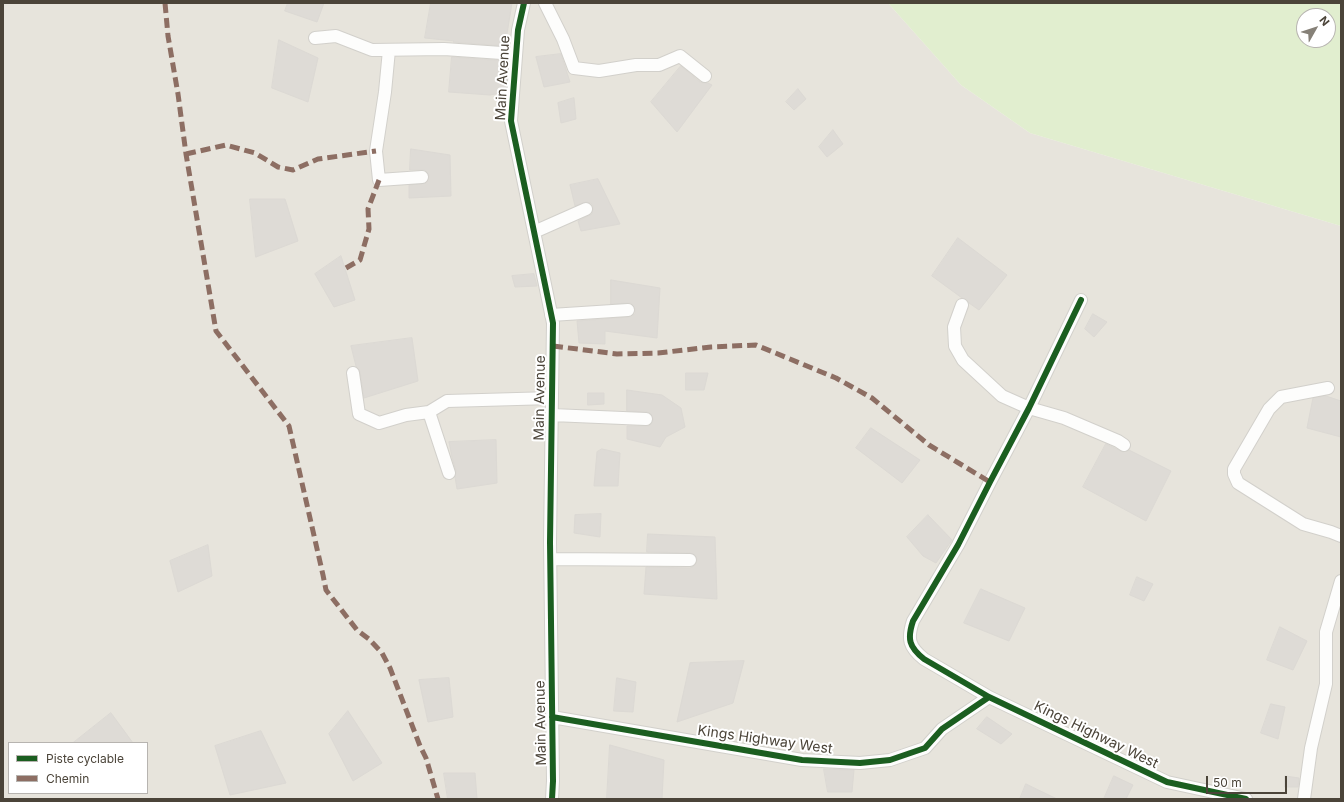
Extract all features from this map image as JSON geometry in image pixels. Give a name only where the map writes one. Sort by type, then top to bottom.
[{"type":"street","name":"Main Avenue","points":[[524,3],[518,30],[511,121],[553,323],[551,559],[552,799]]},
{"type":"street","points":[[545,3],[563,39],[574,68],[599,71],[636,65],[659,65],[680,56],[705,76]]},
{"type":"street","points":[[315,38],[336,36],[372,50],[444,49],[516,54]]},
{"type":"street","points":[[389,50],[385,92],[376,151],[379,180],[422,177]]},
{"type":"street","points":[[534,232],[586,209]]},
{"type":"street","points":[[988,696],[924,659],[912,647],[909,632],[913,621],[958,545],[1029,408],[1080,300]]},
{"type":"street","points":[[962,305],[954,327],[956,346],[963,360],[1002,396],[1029,408],[1064,418],[1124,445]]},
{"type":"street","points":[[551,315],[628,310]]},
{"type":"street","points":[[353,373],[359,414],[379,423],[406,415],[429,412],[447,401],[552,398]]},
{"type":"street","points":[[1328,388],[1281,398],[1268,409],[1234,469],[1234,474],[1238,483],[1303,524],[1341,536]]},
{"type":"street","points":[[429,412],[449,473]]},
{"type":"street","points":[[552,415],[646,419]]},
{"type":"street","points":[[551,559],[690,560]]},
{"type":"street","points":[[1304,799],[1311,748],[1326,684],[1326,632],[1341,581]]},
{"type":"street","name":"Kings Highway West","points":[[552,717],[802,760],[860,763],[890,760],[925,748],[942,729],[988,696],[1167,782],[1246,799]]},
{"type":"shaded area","points":[[3,3],[888,3],[961,85],[1030,133],[1341,226],[1341,799],[3,799]]},
{"type":"green space","points":[[888,3],[1341,3],[1341,226],[1030,133],[961,85]]},
{"type":"building","points":[[288,3],[324,3],[317,22],[285,11]]},
{"type":"building","points":[[431,3],[512,3],[505,46],[425,38]]},
{"type":"building","points":[[279,40],[318,58],[308,102],[272,88]]},
{"type":"building","points":[[561,54],[570,82],[544,87],[536,57]]},
{"type":"building","points":[[452,57],[508,61],[506,92],[490,95],[449,92]]},
{"type":"building","points":[[681,66],[700,82],[712,85],[677,132],[651,102]]},
{"type":"building","points":[[798,89],[806,99],[794,110],[786,102]]},
{"type":"building","points":[[574,98],[576,119],[561,123],[558,103]]},
{"type":"building","points":[[833,130],[843,144],[827,157],[819,147]]},
{"type":"building","points":[[411,149],[450,155],[451,196],[409,198],[409,185],[426,183],[429,177],[425,170],[410,170]]},
{"type":"building","points":[[598,179],[620,224],[581,231],[578,221],[592,214],[593,206],[591,203],[586,202],[575,206],[570,185]]},
{"type":"building","points":[[250,199],[285,199],[298,241],[256,257]]},
{"type":"building","points":[[958,238],[1007,275],[979,310],[932,276]]},
{"type":"building","points":[[341,256],[355,300],[334,307],[315,274]]},
{"type":"building","points":[[534,274],[537,286],[515,287],[512,276]]},
{"type":"building","points":[[611,280],[660,288],[657,338],[605,331],[605,344],[579,343],[577,321],[628,317],[635,314],[635,309],[631,303],[611,304]]},
{"type":"building","points":[[1093,314],[1107,322],[1094,337],[1085,329]]},
{"type":"building","points":[[412,338],[418,381],[364,398],[360,372],[356,366],[351,346]]},
{"type":"building","points":[[686,373],[708,373],[704,390],[686,390]]},
{"type":"building","points":[[627,390],[662,395],[681,408],[685,427],[666,437],[660,447],[627,439],[627,426],[649,426],[653,419],[650,413],[647,412],[627,411]]},
{"type":"building","points":[[588,393],[604,393],[604,404],[588,405]]},
{"type":"building","points":[[1326,396],[1341,401],[1341,437],[1307,428],[1313,398]]},
{"type":"building","points":[[871,428],[920,460],[902,483],[856,448]]},
{"type":"building","points":[[496,440],[497,483],[457,489],[455,477],[456,471],[449,442]]},
{"type":"building","points":[[1106,444],[1123,452],[1129,450],[1171,471],[1146,521],[1083,487]]},
{"type":"building","points":[[602,449],[620,453],[618,486],[594,486],[597,452]]},
{"type":"building","points":[[601,514],[600,537],[574,533],[575,515]]},
{"type":"building","points":[[928,515],[952,540],[936,563],[923,556],[907,537]]},
{"type":"building","points":[[648,534],[715,537],[717,599],[644,594],[646,567],[690,568],[694,566],[697,560],[696,556],[690,553],[647,552]]},
{"type":"building","points":[[208,545],[212,576],[178,592],[170,561]]},
{"type":"building","points":[[1137,577],[1153,584],[1144,601],[1130,595]]},
{"type":"building","points":[[981,589],[1025,608],[1009,641],[964,623]]},
{"type":"building","points":[[1280,627],[1307,641],[1293,670],[1267,660]]},
{"type":"building","points":[[744,661],[733,703],[677,722],[690,663]]},
{"type":"building","points":[[449,678],[453,717],[428,722],[419,680]]},
{"type":"building","points":[[617,678],[636,682],[633,712],[614,711]]},
{"type":"building","points":[[1271,704],[1285,707],[1278,739],[1261,733]]},
{"type":"building","points":[[348,711],[382,763],[353,781],[329,734]]},
{"type":"building","points":[[111,713],[132,742],[74,742]]},
{"type":"building","points":[[987,717],[1012,734],[1001,744],[977,729]]},
{"type":"building","points":[[261,731],[286,783],[230,795],[215,746]]},
{"type":"building","points":[[610,745],[664,760],[662,799],[607,799]]},
{"type":"building","points":[[824,769],[854,770],[852,792],[828,792]]},
{"type":"building","points":[[444,773],[475,773],[477,799],[448,799]]},
{"type":"building","points":[[1114,776],[1133,785],[1126,799],[1104,799]]},
{"type":"building","points":[[1285,776],[1299,778],[1298,787],[1285,787]]},
{"type":"building","points":[[1026,784],[1057,799],[1020,799]]},
{"type":"marked path","points":[[165,3],[168,36],[186,154],[216,331],[289,426],[326,590],[357,630],[369,639],[382,653],[390,668],[426,758],[438,799]]},
{"type":"marked path","points":[[186,154],[226,145],[255,153],[278,167],[293,170],[318,159],[376,151]]},
{"type":"marked path","points":[[346,268],[360,260],[369,229],[368,209],[379,180]]},
{"type":"marked path","points":[[553,346],[617,354],[658,353],[711,347],[756,345],[836,378],[872,398],[929,445],[990,482]]},
{"type":"cycle path","points":[[524,3],[518,30],[511,121],[553,323],[550,542],[552,799]]},
{"type":"cycle path","points":[[989,697],[919,655],[912,646],[910,638],[911,627],[913,621],[958,545],[1029,408],[1081,300]]},
{"type":"cycle path","points":[[552,717],[802,760],[860,763],[890,760],[925,748],[942,729],[989,697],[1167,782],[1246,799]]}]
